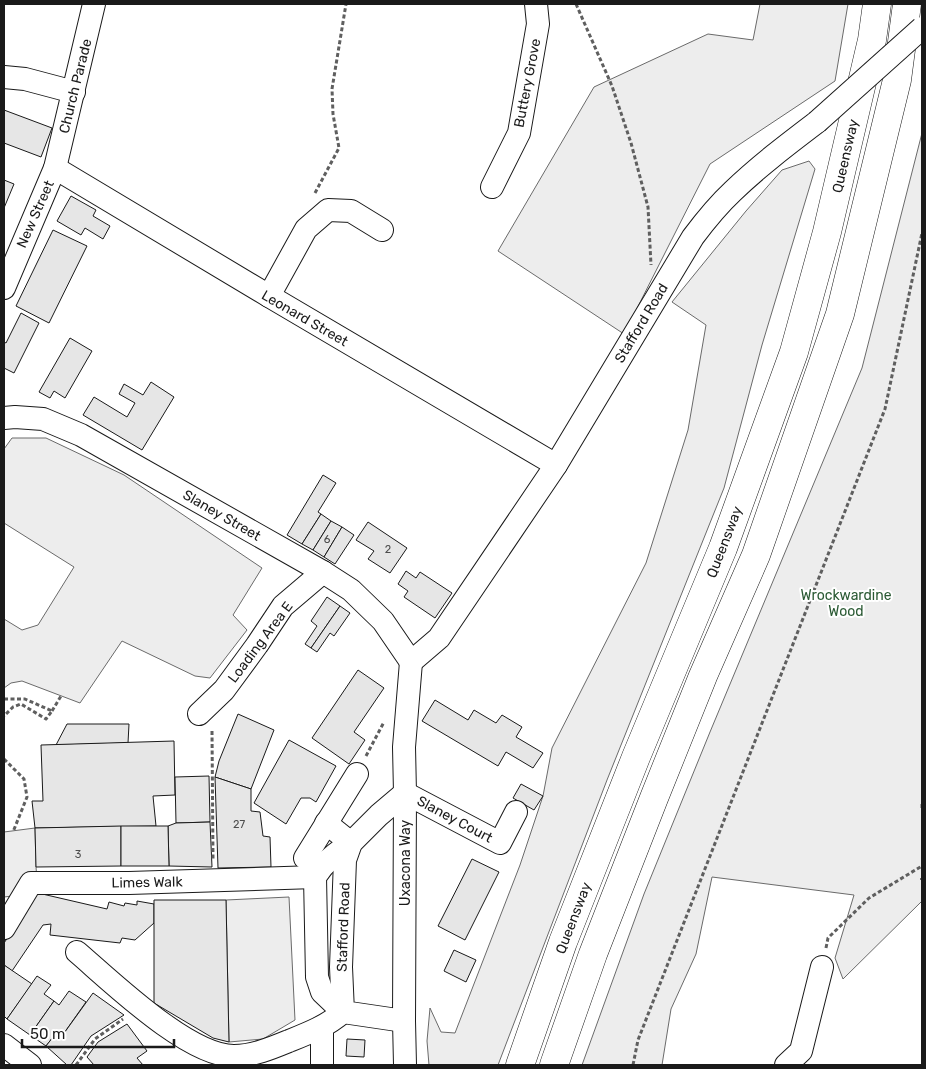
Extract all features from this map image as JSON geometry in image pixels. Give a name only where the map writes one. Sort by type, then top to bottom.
[{"type":"highway","name":"Queensway","points":[[520,1065],[563,942],[636,757],[723,548],[794,352],[827,232],[868,60],[878,4]]},
{"type":"highway","points":[[554,1065],[592,954],[650,807],[703,676],[756,556],[840,314],[897,80],[907,4]]},
{"type":"street","name":"Church Parade","points":[[55,168],[94,4]]},
{"type":"street","name":"Buttery Grove","points":[[492,187],[518,133],[538,24],[536,4]]},
{"type":"street","name":"Stafford Road","points":[[411,662],[439,638],[556,465],[693,237],[713,211],[733,191],[779,151],[817,122],[922,28]]},
{"type":"street","points":[[4,77],[24,79],[74,92]]},
{"type":"street","name":"New Street","points":[[4,288],[12,244],[55,168]]},
{"type":"street","name":"Leonard Street","points":[[55,168],[556,465]]},
{"type":"street","points":[[269,296],[306,228],[328,210],[351,211],[382,230]]},
{"type":"street","name":"Slaney Street","points":[[8,415],[43,419],[81,435],[323,572],[351,590],[383,621],[411,662]]},
{"type":"street","points":[[271,543],[295,565],[303,589]]},
{"type":"street","name":"Loading Area E","points":[[206,707],[224,690],[283,606],[323,572]]},
{"type":"street","name":"Uxacona Way","points":[[406,1065],[404,1021],[406,793],[404,748],[411,662]]},
{"type":"street","points":[[305,858],[357,774]]},
{"type":"street","points":[[404,1021],[343,1012],[322,992],[317,977],[315,877],[332,855],[351,842],[379,815],[406,793]]},
{"type":"street","name":"Slaney Court","points":[[406,793],[500,843],[516,812]]},
{"type":"street","points":[[326,823],[351,842]]},
{"type":"street","name":"Stafford Road","points":[[343,1012],[341,981],[345,860],[351,842]]},
{"type":"street","name":"Limes Walk","points":[[4,928],[31,882],[128,883],[315,877]]},
{"type":"street","points":[[77,952],[141,1006],[179,1034],[200,1058],[249,1055],[278,1046],[322,1027],[343,1012]]},
{"type":"street","points":[[786,1065],[802,1051],[822,967]]},
{"type":"street","points":[[322,1027],[322,1065]]},
{"type":"street","points":[[4,1045],[30,1065]]},
{"type":"path","points":[[313,198],[339,148],[333,114],[332,88],[346,4]]},
{"type":"path","points":[[576,4],[612,86],[646,198],[651,255],[650,273]]},
{"type":"path","points":[[633,1065],[638,1040],[885,409],[922,233]]},
{"type":"path","points":[[4,716],[13,707],[21,704],[46,719],[61,696]]},
{"type":"path","points":[[357,774],[397,696],[408,698]]},
{"type":"path","points":[[4,699],[25,698],[52,711]]},
{"type":"path","points":[[206,707],[212,726],[213,880]]},
{"type":"path","points":[[4,759],[24,780],[27,796],[13,832]]},
{"type":"path","points":[[922,804],[922,809]]},
{"type":"path","points":[[822,967],[828,938],[869,898],[922,866]]},
{"type":"path","points":[[76,1065],[95,1039],[141,1006]]},
{"type":"shaded area","points":[[760,4],[848,4],[835,81],[710,164],[624,334],[498,251],[594,87],[708,34],[753,40]]},
{"type":"shaded area","points":[[922,133],[922,877],[920,879],[922,881],[922,901],[843,979],[835,958],[854,895],[712,877],[696,954],[671,1009],[662,1065],[582,1065],[644,894],[862,368]]},
{"type":"shaded area","points":[[809,161],[815,169],[762,345],[724,488],[607,780],[498,1065],[429,1065],[427,1041],[430,1008],[441,1032],[455,1033],[520,865],[543,796],[552,748],[646,563],[688,430],[706,325],[672,302],[782,170]]},
{"type":"shaded area","points":[[12,438],[46,438],[124,475],[262,568],[233,615],[247,630],[210,678],[195,676],[122,641],[80,703],[22,681],[11,683],[4,688],[4,619],[22,630],[38,625],[74,567],[4,523],[4,449]]},
{"type":"shaded area","points":[[35,828],[38,893],[4,897],[4,832]]},
{"type":"shaded area","points":[[289,897],[295,1020],[263,1039],[229,1042],[226,900]]},
{"type":"building","points":[[4,110],[52,128],[41,157],[4,143]]},
{"type":"building","points":[[4,180],[14,184],[4,208]]},
{"type":"building","points":[[71,196],[96,210],[93,216],[110,226],[103,239],[85,228],[81,235],[57,221]]},
{"type":"building","points":[[53,230],[87,246],[49,323],[16,306]]},
{"type":"building","points":[[21,313],[39,323],[14,373],[4,368],[4,342],[6,343]]},
{"type":"building","points":[[70,338],[92,351],[65,398],[54,391],[50,398],[39,392]]},
{"type":"building","points":[[151,382],[174,397],[142,450],[83,415],[94,397],[127,417],[135,403],[119,394],[124,384],[143,395]]},
{"type":"building","points":[[323,475],[336,483],[318,512],[321,514],[302,544],[287,535]]},
{"type":"building","points":[[321,514],[331,521],[313,550],[302,544]]},
{"type":"building","points":[[331,521],[342,527],[324,557],[313,550]]},
{"type":"building","points":[[368,522],[407,548],[390,573],[368,559],[374,551],[356,540]]},
{"type":"building","points":[[342,527],[354,535],[335,564],[324,557]]},
{"type":"building","points":[[406,571],[416,578],[420,572],[452,593],[435,618],[404,597],[408,591],[398,584]]},
{"type":"building","points":[[327,597],[340,606],[311,648],[305,644],[317,626],[311,621]]},
{"type":"building","points":[[340,606],[350,613],[334,636],[330,633],[317,652],[311,648]]},
{"type":"building","points":[[358,670],[384,688],[354,732],[365,740],[349,764],[312,738]]},
{"type":"building","points":[[435,700],[468,720],[474,710],[496,723],[502,715],[522,727],[516,737],[543,753],[533,768],[506,752],[498,766],[422,721]]},
{"type":"building","points":[[238,714],[274,730],[251,789],[215,777],[219,761]]},
{"type":"building","points":[[67,724],[129,724],[128,743],[56,745]]},
{"type":"building","points":[[289,740],[336,766],[316,802],[310,798],[301,798],[286,824],[254,803]]},
{"type":"building","points":[[174,741],[175,795],[153,796],[156,826],[35,828],[32,801],[43,801],[41,745]]},
{"type":"building","points":[[209,776],[210,822],[176,823],[175,777]]},
{"type":"building","points":[[215,777],[251,789],[251,811],[260,812],[263,836],[270,837],[271,867],[218,868]]},
{"type":"building","points":[[521,784],[543,796],[534,810],[513,798]]},
{"type":"building","points":[[210,822],[212,867],[169,866],[168,826],[176,823]]},
{"type":"building","points":[[121,826],[121,866],[36,867],[35,828]]},
{"type":"building","points":[[121,826],[168,826],[169,866],[121,866]]},
{"type":"building","points":[[472,859],[499,872],[465,940],[438,926]]},
{"type":"building","points":[[38,893],[107,909],[109,902],[124,906],[125,903],[137,905],[137,901],[154,904],[154,923],[135,940],[122,938],[120,943],[50,935],[51,924],[43,925],[12,971],[4,965],[4,943]]},
{"type":"building","points":[[154,900],[226,900],[229,1042],[213,1038],[154,1003]]},
{"type":"building","points":[[454,950],[476,960],[466,982],[444,971]]},
{"type":"building","points":[[4,965],[32,984],[7,1019],[4,1016]]},
{"type":"building","points":[[37,976],[51,985],[44,994],[54,1001],[30,1035],[7,1019]]},
{"type":"building","points":[[69,991],[86,1002],[62,1036],[57,1032],[46,1046],[30,1035],[54,1001],[59,1005]]},
{"type":"building","points":[[93,993],[124,1015],[91,1036],[71,1065],[67,1065],[46,1046],[57,1032],[62,1036]]},
{"type":"building","points":[[127,1024],[147,1051],[137,1058],[143,1065],[94,1065],[87,1057],[98,1042]]},
{"type":"building","points":[[347,1039],[365,1040],[364,1057],[346,1056]]},
{"type":"park label","name":"Wrockwardine Wood","points":[[846,604]]}]
